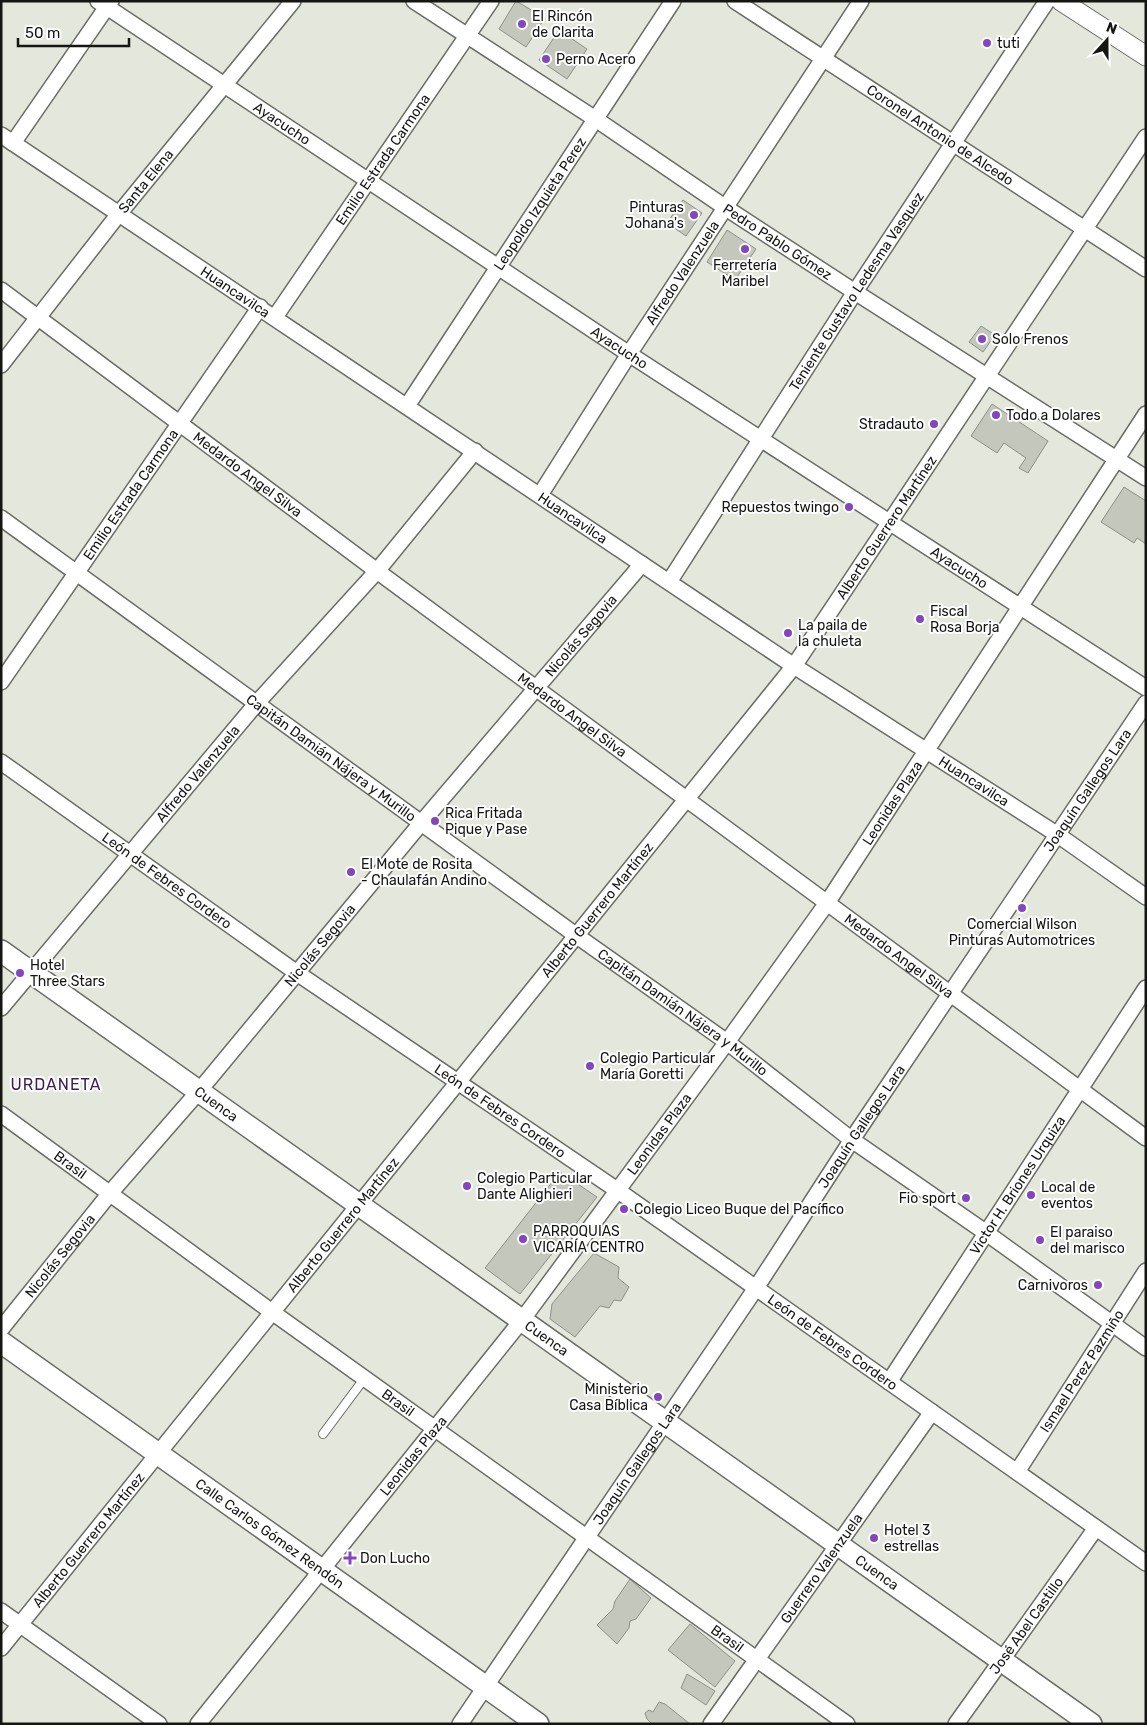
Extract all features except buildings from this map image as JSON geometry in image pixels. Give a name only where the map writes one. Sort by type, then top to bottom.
[{"type":"main road","name":"Cuenca","points":[[1,951],[838,1545],[1002,1659],[1091,1724]]},
{"type":"main road","name":"Calle Carlos Gómez Rendón","points":[[1,1342],[538,1724]]},
{"type":"street","name":"Santa Elena","points":[[1,365],[118,215],[225,87],[292,1]]},
{"type":"street","name":"Pedro Pablo Gómez","points":[[414,1],[597,120],[726,208],[986,377],[1146,478]]},
{"type":"street","name":"Emilio Estrada Carmona","points":[[275,317],[469,36],[491,1]]},
{"type":"street","name":"Leopoldo Izquieta Perez","points":[[407,406],[597,120],[673,1]]},
{"type":"street","name":"Coronel Antonio de Alcedo","points":[[735,1],[1146,269]]},
{"type":"street","name":"Alfredo Valenzuela","points":[[540,495],[629,354],[861,1]]},
{"type":"street","name":"Teniente Gustavo Ledesma Vasquez","points":[[669,582],[855,292],[955,144],[1047,1]]},
{"type":"street","points":[[1061,1],[1146,56]]},
{"type":"street","name":"Ayacucho","points":[[105,3],[225,87],[369,180],[629,354],[1146,688]]},
{"type":"street","points":[[7,139],[105,3]]},
{"type":"street","name":"Alberto Guerrero Martínez","points":[[1,1648],[688,800],[794,666],[892,523],[986,377],[1146,137]]},
{"type":"street","name":"Huancavilca","points":[[7,139],[794,666],[1058,835],[1146,897]]},
{"type":"street","name":"Medardo Angel Silva","points":[[1,290],[181,422],[377,571],[1146,1138]]},
{"type":"street","name":"Emilio Estrada Carmona","points":[[1,682],[260,307]]},
{"type":"street","name":"Leonidas Plaza","points":[[198,1724],[522,1320],[727,1042],[827,903],[1115,458],[1146,414]]},
{"type":"street","name":"Alfredo Valenzuela","points":[[1,1008],[256,704],[377,571],[475,451]]},
{"type":"street","name":"Capitán Damián Nájera y Murillo","points":[[1,518],[577,936],[727,1042],[852,1140],[985,1232],[1146,1348]]},
{"type":"street","name":"Nicolás Segovia","points":[[1,1329],[111,1192],[199,1091],[422,822],[642,564]]},
{"type":"street","name":"Joaquín Gallegos Lara","points":[[460,1724],[487,1687],[586,1537],[756,1288],[852,1140],[1146,702]]},
{"type":"street","name":"León de Febres Cordero","points":[[1,762],[297,973],[617,1190],[1146,1563]]},
{"type":"street","name":"Victor H. Briones Urquiza","points":[[889,1382],[985,1232],[1146,988]]},
{"type":"street","name":"Brasil","points":[[1,1114],[111,1192],[364,1379],[756,1661],[847,1724]]},
{"type":"street","name":"Ismael Perez Pazmiño","points":[[1017,1472],[1146,1271]]},
{"type":"street","name":"Guerrero Valenzuela","points":[[711,1724],[932,1412]]},
{"type":"street","name":"José Abel Castillo","points":[[956,1724],[1096,1528]]},
{"type":"street","points":[[1,1611],[159,1724]]},
{"type":"lane","points":[[323,1434],[364,1379]]},
{"type":"place","name":"El Rincón de Clarita","points":[[522,24]]},
{"type":"place","name":"tuti","points":[[987,43]]},
{"type":"place","name":"Perno Acero","points":[[546,59]]},
{"type":"place","name":"Pinturas Johana's","points":[[694,215]]},
{"type":"place","name":"Ferretería Maribel","points":[[745,249]]},
{"type":"place","name":"Solo Frenos","points":[[982,339]]},
{"type":"place","name":"Todo a Dolares","points":[[996,415]]},
{"type":"place","name":"Stradauto","points":[[934,424]]},
{"type":"place","name":"Repuestos twingo","points":[[849,507]]},
{"type":"place","name":"Fiscal Rosa Borja","points":[[920,619]]},
{"type":"place","name":"La paila de la chuleta","points":[[788,633]]},
{"type":"place","name":"Rica Fritada Pique y Pase","points":[[435,821]]},
{"type":"place","name":"El Mote de Rosita - Chaulafán Andino","points":[[351,872]]},
{"type":"place","name":"Comercial Wilson Pinturas Automotrices","points":[[1022,908]]},
{"type":"place","name":"Hotel Three Stars","points":[[20,973]]},
{"type":"place","name":"Colegio Particular María Goretti","points":[[590,1066]]},
{"type":"place","name":"Colegio Particular Dante Alighieri","points":[[467,1186]]},
{"type":"place","name":"Local de eventos","points":[[1031,1195]]},
{"type":"place","name":"Fio sport","points":[[966,1198]]},
{"type":"place","name":"Colegio Liceo Buque del Pacífico","points":[[624,1209]]},
{"type":"place","name":"PARROQUIAS VICARÍA CENTRO","points":[[523,1239]]},
{"type":"place","name":"El paraiso del marisco","points":[[1040,1240]]},
{"type":"place","name":"Carnivoros","points":[[1098,1285]]},
{"type":"place","name":"Ministerio Casa Bíblica","points":[[658,1397]]},
{"type":"place","name":"Hotel 3 estrellas","points":[[874,1538]]},
{"type":"place","name":"Don Lucho","points":[[350,1558]]},
{"type":"district","name":"URDANETA","points":[[56,1084]]}]
